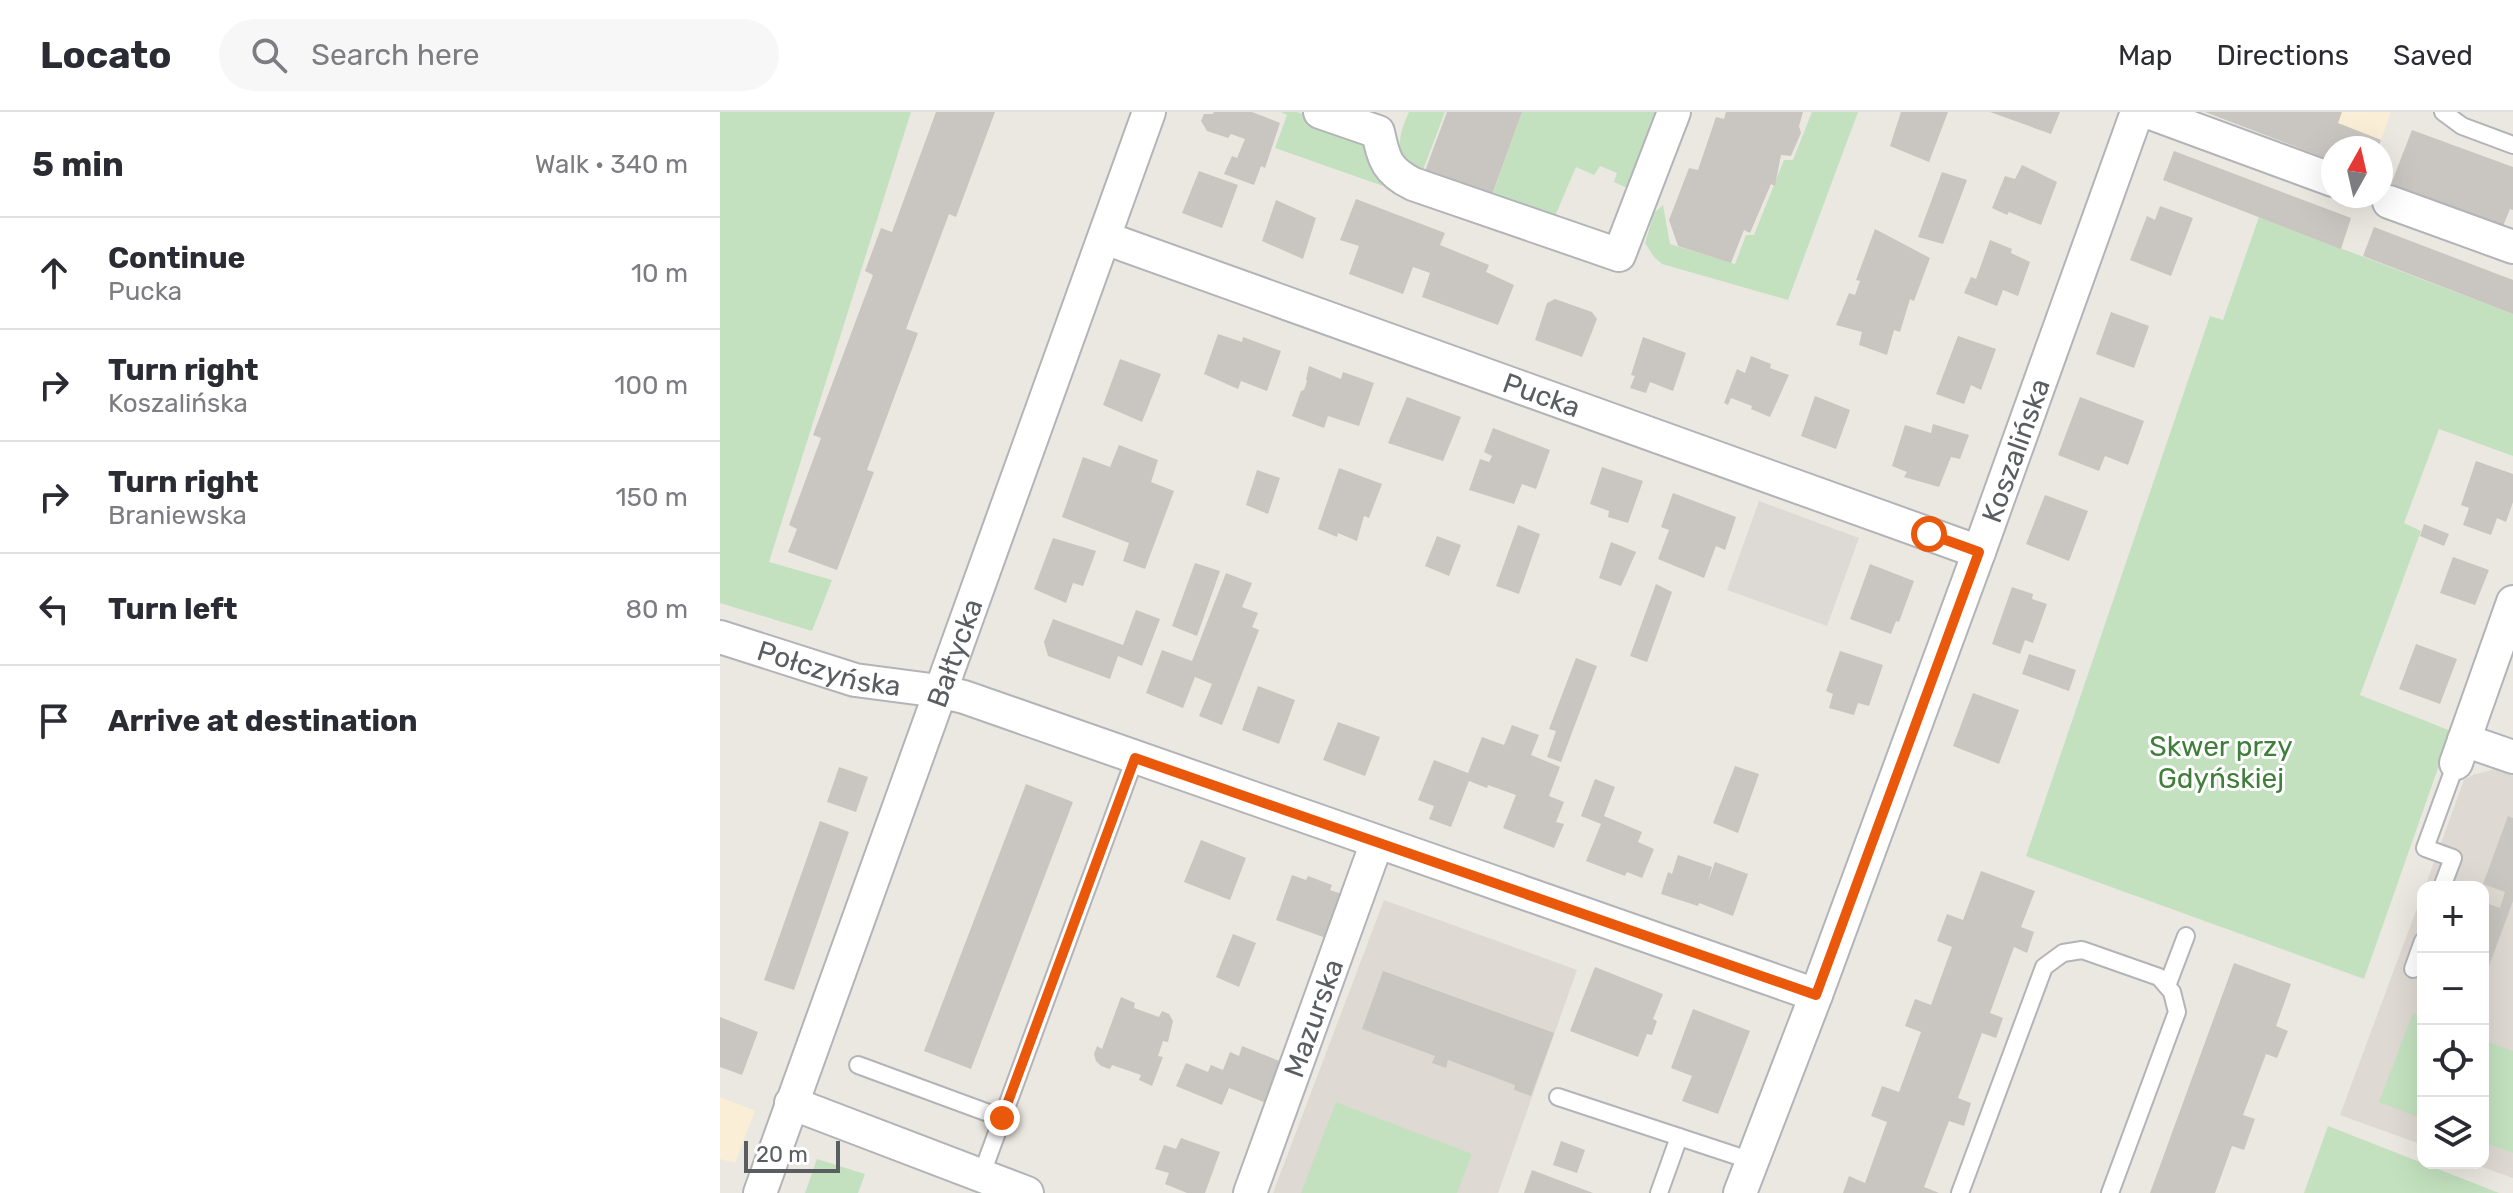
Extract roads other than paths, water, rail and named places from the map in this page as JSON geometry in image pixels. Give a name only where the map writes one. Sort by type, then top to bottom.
[{"type":"street","name":"Bałtycka","points":[[760,1193],[1149,112]]},
{"type":"street","points":[[1320,112],[1385,122],[1385,160],[1397,176],[1405,180],[1619,255],[1674,112]]},
{"type":"street","name":"Koszalińska","points":[[1740,1193],[1979,552],[2137,112]]},
{"type":"street","points":[[2148,112],[2321,176]]},
{"type":"street","points":[[2393,203],[2513,247]]},
{"type":"street","name":"Pucka","points":[[1105,238],[1979,552]]},
{"type":"street","points":[[2513,602],[2460,752],[2513,757]]},
{"type":"street","name":"Połczyńska","points":[[720,637],[855,680],[939,691],[1816,995]]},
{"type":"street","name":"Mazurska","points":[[1250,1193],[1377,842]]},
{"type":"street","points":[[791,1103],[978,1185],[1027,1193]]},
{"type":"lane","points":[[2443,112],[2462,126],[2513,145]]},
{"type":"lane","points":[[2444,881],[2453,858],[2425,848],[2460,752]]},
{"type":"lane","points":[[978,1185],[1135,758]]},
{"type":"lane","points":[[2167,986],[2186,936]]},
{"type":"lane","points":[[1960,1193],[2044,967],[2063,953],[2082,950],[2159,977],[2172,992],[2177,1012],[2110,1193]]},
{"type":"lane","points":[[2413,969],[2419,953]]},
{"type":"lane","points":[[858,1065],[1002,1118]]},
{"type":"lane","points":[[1558,1097],[1752,1161]]},
{"type":"lane","points":[[1659,1193],[1679,1137]]},
{"type":"park label","name":"Skwer przy Gdyńskiej","points":[[2221,762]]}]
